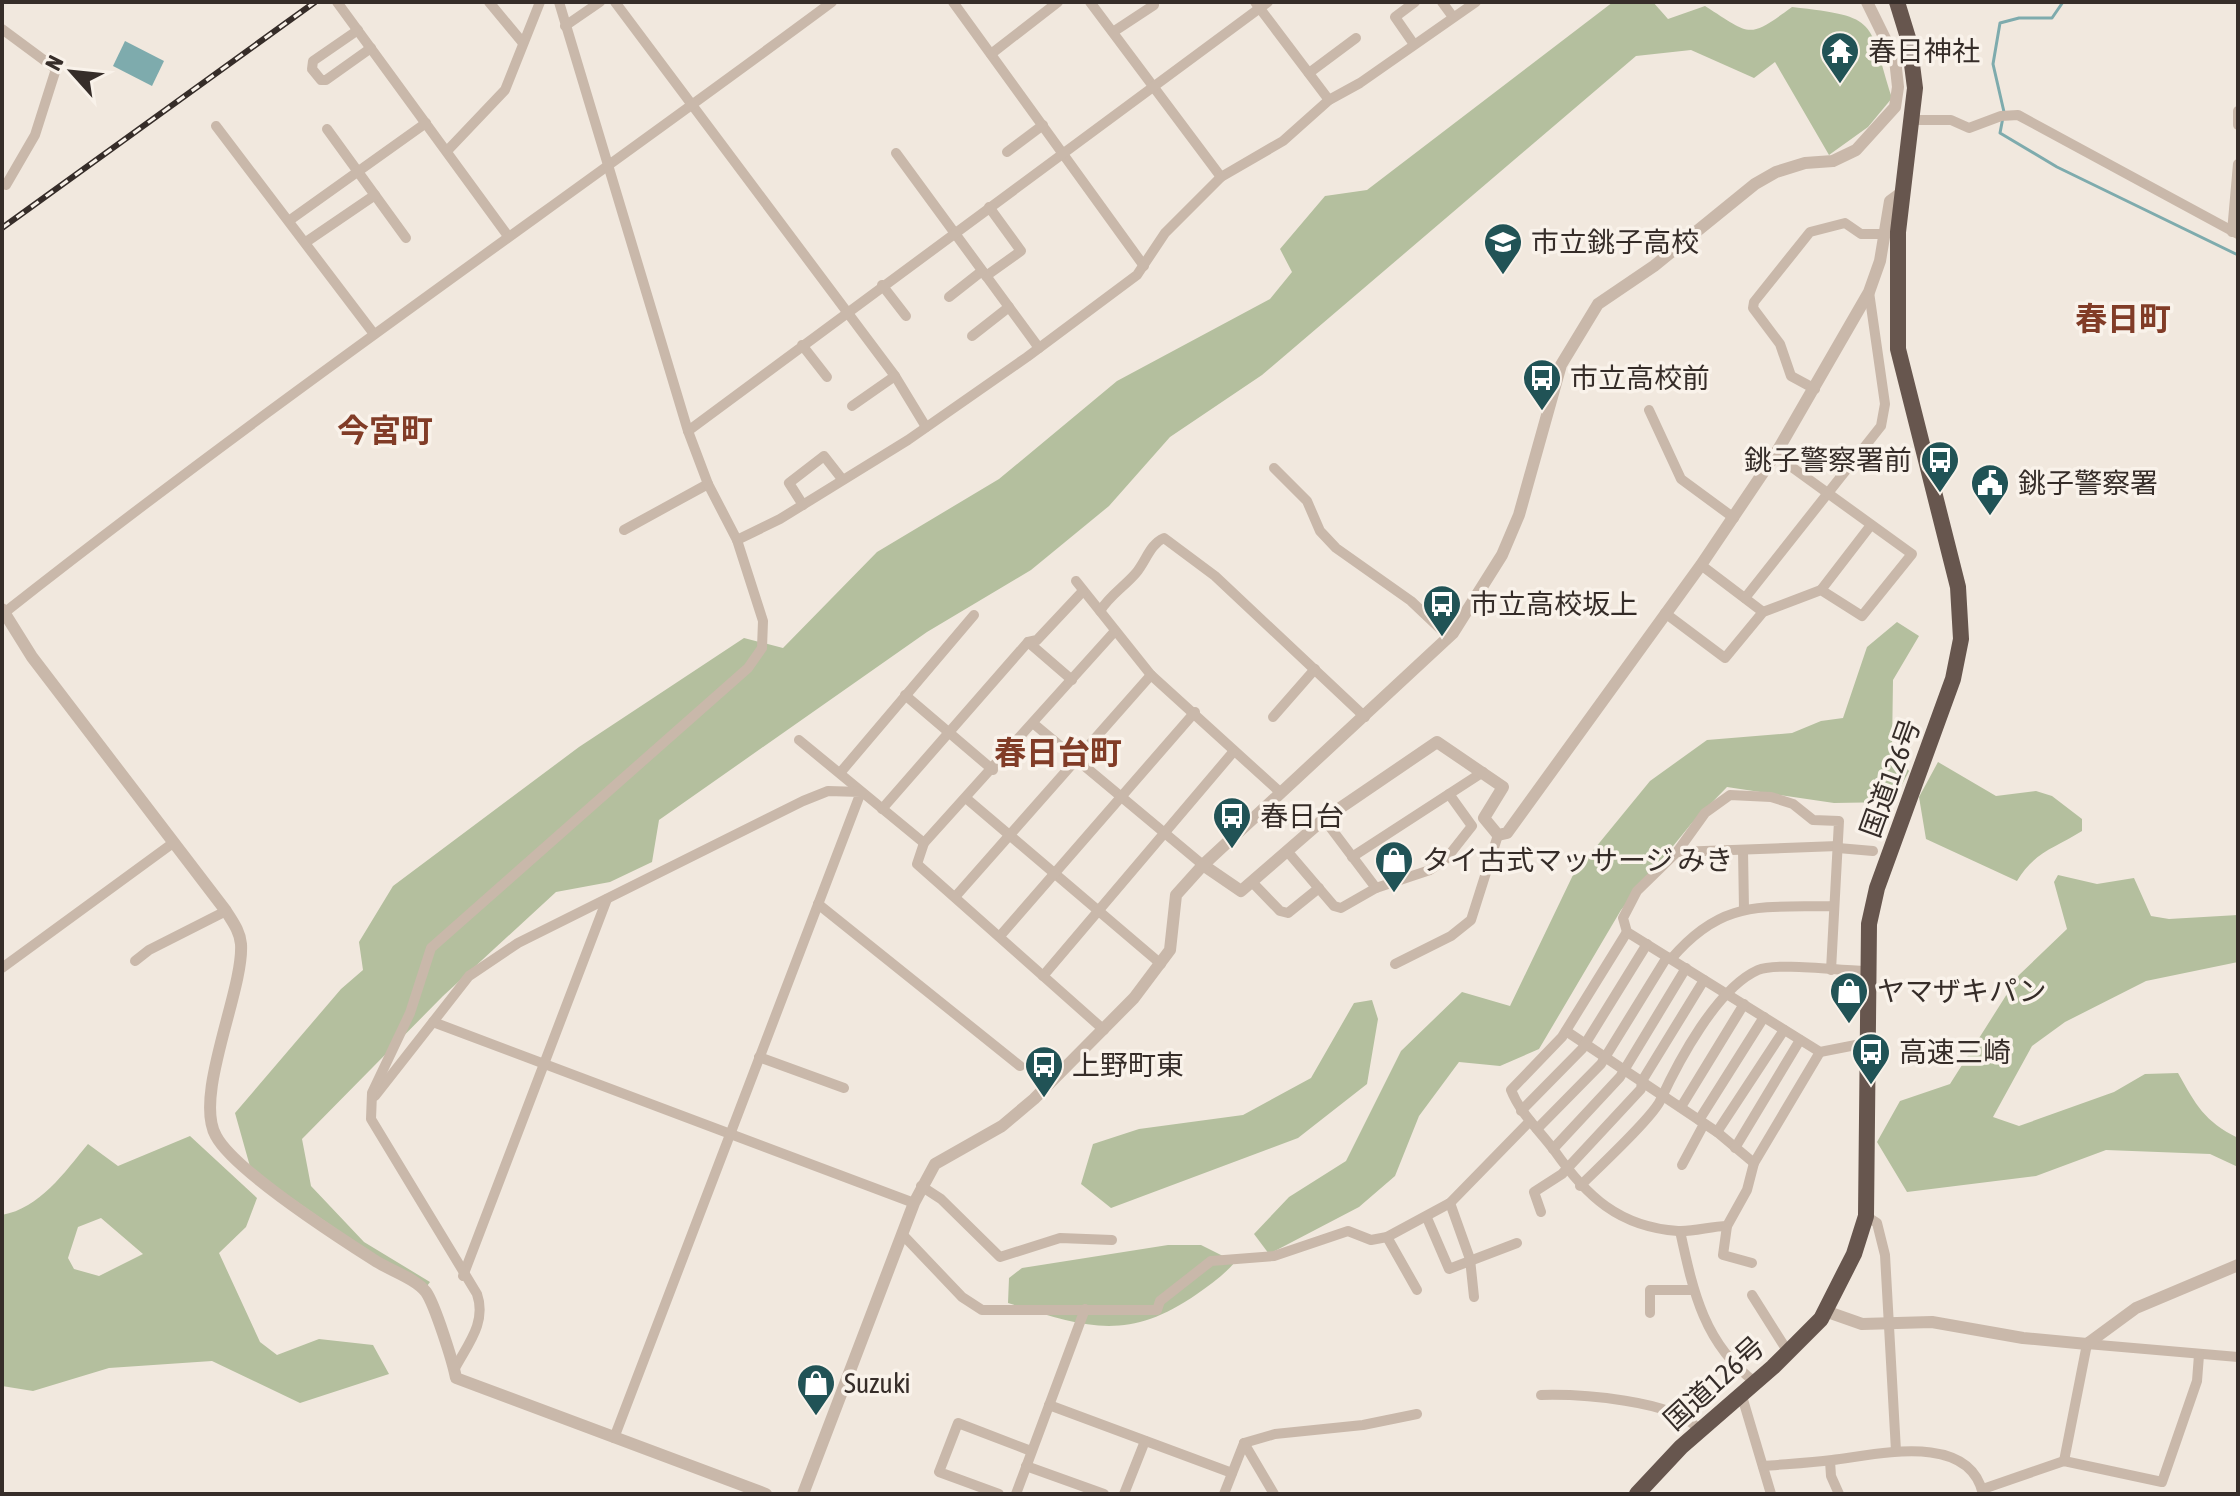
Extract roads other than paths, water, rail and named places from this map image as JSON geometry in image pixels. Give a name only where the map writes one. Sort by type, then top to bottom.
[{"type":"highway","name":"国道126号","points":[[1637,1494],[1698,1429],[1788,1352],[1825,1311],[1845,1275],[1866,1216],[1869,924],[1877,888],[1953,679],[1961,639],[1958,587],[1898,349],[1896,274],[1901,193],[1913,120],[1913,58],[1897,2]]},
{"type":"street","points":[[337,2],[508,236]]},
{"type":"street","points":[[489,2],[523,43]]},
{"type":"street","points":[[447,151],[505,90],[540,2]]},
{"type":"street","points":[[454,1370],[476,1331],[482,1309],[371,1119],[372,1100],[410,1013],[431,948],[748,668],[762,648],[763,621],[737,540],[708,484],[688,431],[559,2]]},
{"type":"street","points":[[565,26],[600,2]]},
{"type":"street","points":[[615,2],[895,376],[926,427]]},
{"type":"street","points":[[766,1494],[456,1378],[435,1308],[424,1290],[291,1203],[229,1153],[214,1134],[211,1104],[241,945],[226,911],[32,657],[3,611],[374,334],[832,2]]},
{"type":"street","points":[[953,2],[1144,266]]},
{"type":"street","points":[[991,54],[1058,2]]},
{"type":"street","points":[[1090,2],[1221,177]]},
{"type":"street","points":[[1413,43],[1395,17],[1415,2]]},
{"type":"street","points":[[1442,2],[1453,17]]},
{"type":"street","points":[[737,540],[803,505],[926,427],[1039,348],[1144,266],[1165,233],[1221,177],[1283,141],[1329,100],[1360,83],[1413,43],[1476,2]]},
{"type":"street","points":[[803,1494],[914,1203],[935,1164],[1002,1126],[1104,1030],[1161,964],[1173,935],[1176,895],[1203,865],[1449,637],[1484,588],[1502,555],[1519,515],[1561,365],[1598,304],[1654,266],[1755,184],[1776,172],[1805,163],[1833,161],[1856,150],[1895,107],[1898,87],[1895,59],[1867,2]]},
{"type":"street","points":[[688,431],[1261,4],[1329,100]]},
{"type":"street","points":[[1113,32],[1154,5]]},
{"type":"street","points":[[2,29],[56,69],[35,135],[6,185]]},
{"type":"street","points":[[358,30],[313,61],[312,69],[321,80],[326,80],[371,48]]},
{"type":"street","points":[[1309,73],[1356,38]]},
{"type":"street","points":[[2238,111],[2238,125]]},
{"type":"street","points":[[1913,120],[1951,120],[1969,128],[2001,116],[2018,115],[2235,233],[2238,164]]},
{"type":"street","points":[[290,220],[426,123]]},
{"type":"street","points":[[1007,152],[1043,125]]},
{"type":"street","points":[[216,126],[374,334]]},
{"type":"street","points":[[327,129],[406,238]]},
{"type":"street","points":[[896,153],[1039,348]]},
{"type":"street","points":[[1498,835],[1507,833],[1701,565],[1775,455],[1869,292],[1885,234],[1890,201],[1901,193]]},
{"type":"street","points":[[306,242],[375,195]]},
{"type":"street","points":[[949,297],[1021,251],[989,207]]},
{"type":"street","points":[[1815,389],[1791,376],[1780,344],[1753,308],[1754,302],[1810,232],[1845,223],[1861,234],[1885,234]]},
{"type":"street","points":[[882,285],[906,316]]},
{"type":"street","points":[[1745,598],[1881,426],[1885,404],[1869,292]]},
{"type":"street","points":[[972,336],[1009,307]]},
{"type":"street","points":[[802,345],[827,377]]},
{"type":"street","points":[[852,406],[895,376]]},
{"type":"street","points":[[1649,410],[1681,479],[1734,518]]},
{"type":"street","points":[[1775,455],[1912,554],[1862,616],[1821,590]]},
{"type":"street","points":[[803,505],[789,483],[824,456],[842,479]]},
{"type":"street","points":[[1274,468],[1307,501],[1320,531],[1336,548],[1411,601],[1449,637]]},
{"type":"street","points":[[624,530],[708,484]]},
{"type":"street","points":[[1665,613],[1725,658],[1763,612],[1821,590],[1871,525]]},
{"type":"street","points":[[1100,611],[1110,596],[1136,573],[1157,541],[1164,538],[1215,576],[1365,717]]},
{"type":"street","points":[[1701,565],[1763,612]]},
{"type":"street","points":[[882,809],[1028,642],[1037,640],[1079,586],[1151,675],[1281,793]]},
{"type":"street","points":[[840,773],[974,615]]},
{"type":"street","points":[[1104,1030],[917,864],[924,843],[958,803],[967,799],[1115,631]]},
{"type":"street","points":[[1028,642],[1072,680]]},
{"type":"street","points":[[1273,717],[1315,669]]},
{"type":"street","points":[[955,897],[1151,675]]},
{"type":"street","points":[[905,695],[993,770]]},
{"type":"street","points":[[1000,936],[1195,712]]},
{"type":"street","points":[[1034,724],[1203,865],[1241,891],[1324,819],[1437,742],[1503,787],[1484,818],[1498,835]]},
{"type":"street","points":[[799,740],[924,843]]},
{"type":"street","points":[[1043,976],[1234,751]]},
{"type":"street","points":[[1352,857],[1483,772]]},
{"type":"street","points":[[372,1100],[469,976],[518,943],[803,801],[828,791],[861,792]]},
{"type":"street","points":[[614,1438],[861,792]]},
{"type":"street","points":[[1831,970],[1839,821],[1813,820],[1793,804],[1740,793],[1730,795],[1705,813],[1677,852],[1637,891],[1623,918],[1627,932],[1820,1052],[1866,1043]]},
{"type":"street","points":[[1287,851],[1341,908],[1376,888],[1430,870],[1446,859],[1472,826],[1449,794]]},
{"type":"street","points":[[967,799],[1161,964]]},
{"type":"street","points":[[1324,819],[1376,888]]},
{"type":"street","points":[[1395,964],[1451,936],[1471,920],[1498,835]]},
{"type":"street","points":[[2,968],[173,843]]},
{"type":"street","points":[[1677,852],[1838,847],[1873,851]]},
{"type":"street","points":[[1743,850],[1744,909]]},
{"type":"street","points":[[1252,882],[1280,911],[1288,913],[1319,888]]},
{"type":"street","points":[[463,1276],[607,899]]},
{"type":"street","points":[[818,904],[1020,1066]]},
{"type":"street","points":[[902,1234],[962,1297],[982,1310],[1157,1310],[1160,1301],[1211,1261],[1274,1256],[1348,1231],[1371,1240],[1387,1237],[1450,1203],[1601,1064],[1669,958],[1712,921],[1744,909],[1834,906]]},
{"type":"street","points":[[135,961],[149,950],[226,911]]},
{"type":"street","points":[[1627,932],[1566,1031],[1511,1090],[1521,1111],[1580,1186],[1595,1201],[1623,1219],[1680,1231],[1727,1226]]},
{"type":"street","points":[[1521,1111],[1585,1043],[1647,944]]},
{"type":"street","points":[[1553,1149],[1625,1069],[1686,968]]},
{"type":"street","points":[[1580,1186],[1660,1102],[1661,1095],[1726,993],[1760,969],[1868,971]]},
{"type":"street","points":[[1541,1212],[1534,1192],[1566,1168],[1641,1089],[1642,1081],[1704,980]]},
{"type":"street","points":[[1681,1107],[1744,1004]]},
{"type":"street","points":[[1682,1165],[1702,1122],[1764,1017]]},
{"type":"street","points":[[433,1022],[914,1203]]},
{"type":"street","points":[[1717,1132],[1784,1030]]},
{"type":"street","points":[[1566,1031],[1717,1132],[1754,1163]]},
{"type":"street","points":[[1735,1148],[1800,1040]]},
{"type":"street","points":[[1752,1263],[1723,1255],[1727,1226],[1747,1190],[1754,1163],[1820,1052]]},
{"type":"street","points":[[759,1057],[844,1088]]},
{"type":"street","points":[[921,1186],[941,1199],[1000,1257],[1060,1238],[1112,1240]]},
{"type":"street","points":[[1450,1203],[1470,1259],[1474,1297]]},
{"type":"street","points":[[1866,1216],[1877,1223],[1885,1255],[1896,1451]]},
{"type":"street","points":[[1427,1218],[1449,1269],[1517,1243]]},
{"type":"street","points":[[1680,1231],[1699,1311],[1734,1366],[1755,1382]]},
{"type":"street","points":[[1387,1237],[1417,1290]]},
{"type":"street","points":[[2064,1461],[2087,1344],[2136,1308],[2238,1265]]},
{"type":"street","points":[[1650,1313],[1650,1290],[1693,1290]]},
{"type":"street","points":[[1752,1295],[1788,1352]]},
{"type":"street","points":[[1016,1494],[1085,1309]]},
{"type":"street","points":[[1825,1311],[1848,1321],[1888,1326],[1932,1322],[2023,1338],[2238,1357]]},
{"type":"street","points":[[1763,1466],[1830,1461],[1896,1451],[1923,1452],[1953,1459],[1970,1470],[1983,1492],[2064,1461],[2162,1482],[2197,1381],[2199,1355]]},
{"type":"street","points":[[1741,1393],[1771,1494]]},
{"type":"street","points":[[1541,1395],[1604,1398],[1669,1408],[1691,1420],[1698,1429]]},
{"type":"street","points":[[1049,1405],[1232,1473]]},
{"type":"street","points":[[1244,1443],[1275,1434],[1363,1425],[1417,1414]]},
{"type":"street","points":[[999,1494],[939,1472],[958,1423],[1031,1451]]},
{"type":"street","points":[[1124,1494],[1145,1441]]},
{"type":"street","points":[[1224,1494],[1244,1443]]},
{"type":"street","points":[[1244,1443],[1274,1494]]},
{"type":"street","points":[[1830,1461],[1839,1494]]},
{"type":"street","points":[[1026,1466],[1104,1494]]},
{"type":"water","points":[[125,41],[164,61],[152,86],[113,66]]},
{"type":"waterway","points":[[2063,2],[2052,18],[2019,18],[2000,23],[1993,64],[2004,112],[2000,133],[2057,167],[2238,255]]},
{"type":"railway","points":[[2,228],[315,2]]},
{"type":"place","name":"春日神社","points":[[1840,85]]},
{"type":"place","name":"市立銚子高校","points":[[1503,276]]},
{"type":"place","name":"市立高校前","points":[[1542,412]]},
{"type":"place","name":"銚子警察署前","points":[[1940,494]]},
{"type":"place","name":"銚子警察署","points":[[1990,517]]},
{"type":"place","name":"市立高校坂上","points":[[1442,638]]},
{"type":"place","name":"春日台","points":[[1232,850]]},
{"type":"place","name":"タイ古式マッサージ みき","points":[[1394,894]]},
{"type":"place","name":"ヤマザキパン","points":[[1849,1025]]},
{"type":"place","name":"高速三崎","points":[[1871,1086]]},
{"type":"place","name":"上野町東","points":[[1044,1099]]},
{"type":"place","name":"Suzuki","points":[[816,1417]]},
{"type":"district","name":"春日町","points":[[2123,319]]},
{"type":"district","name":"今宮町","points":[[385,431]]},
{"type":"district","name":"春日台町","points":[[1058,753]]}]
